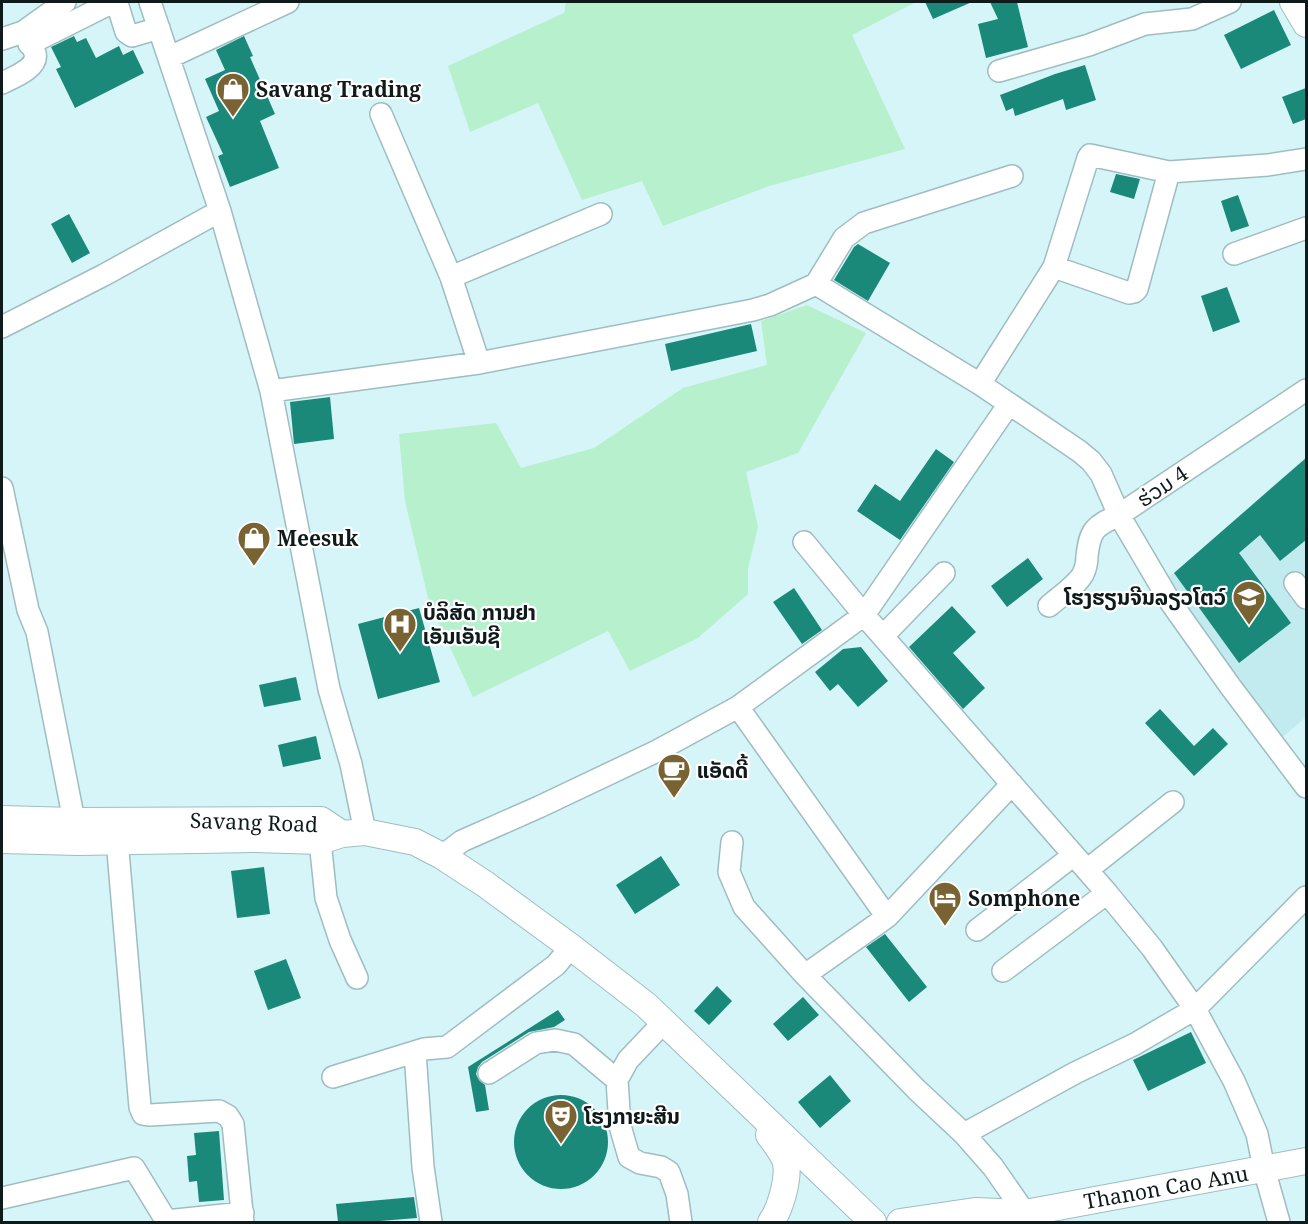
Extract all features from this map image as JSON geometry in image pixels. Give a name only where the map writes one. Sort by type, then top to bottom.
[{"type":"main road","points":[[1293,2],[1306,24]]},
{"type":"main road","name":"Savang Road","points":[[2,819],[117,840],[343,836]]},
{"type":"main road","name":"Savang Road","points":[[2,840],[76,831],[321,820],[343,836]]},
{"type":"main road","points":[[343,836],[415,842],[442,856],[485,884],[646,1005],[873,1222]]},
{"type":"main road","points":[[736,1091],[776,1144],[786,1162],[783,1196],[771,1222]]},
{"type":"main road","name":"Thanon Cao Anu","points":[[900,1222],[975,1211],[1013,1218],[1306,1161]]},
{"type":"street","points":[[26,38],[65,2]]},
{"type":"street","points":[[2,39],[26,38],[113,2],[117,3],[126,33],[132,36],[159,28]]},
{"type":"street","points":[[150,2],[219,211],[271,391],[329,689],[351,764],[343,836],[326,898],[340,940],[357,978]]},
{"type":"street","points":[[170,57],[288,2]]},
{"type":"street","points":[[999,71],[1089,45],[1145,24],[1192,19],[1230,2]]},
{"type":"street","points":[[2,83],[31,67],[35,60],[35,53],[26,38]]},
{"type":"street","points":[[381,114],[451,277],[479,363]]},
{"type":"street","points":[[980,384],[1054,267],[1090,155],[1169,172],[1268,165],[1306,159]]},
{"type":"street","points":[[1054,267],[1130,293],[1134,292],[1137,289],[1169,172]]},
{"type":"street","points":[[271,391],[479,363],[753,310],[770,305],[816,284],[844,238],[864,223],[1012,176]]},
{"type":"street","points":[[2,327],[104,275],[219,211]]},
{"type":"street","points":[[451,277],[602,214]]},
{"type":"street","points":[[1234,254],[1306,228]]},
{"type":"street","points":[[816,284],[980,384],[1091,461],[1101,474],[1119,515],[1169,600],[1306,787]]},
{"type":"street","name":"ຮ່ວມ 4","points":[[1049,606],[1082,576],[1086,568],[1092,532],[1101,523],[1119,515],[1306,390]]},
{"type":"street","points":[[442,856],[462,841],[657,751],[738,707],[864,615],[1009,405]]},
{"type":"street","points":[[2,488],[27,610],[37,632],[76,831]]},
{"type":"street","points":[[804,542],[864,615],[1107,893],[1152,948],[1195,1009],[1234,1081],[1257,1134],[1279,1222]]},
{"type":"street","points":[[883,636],[944,573]]},
{"type":"street","points":[[738,707],[887,917]]},
{"type":"street","points":[[805,975],[887,917],[1012,784]]},
{"type":"street","points":[[977,930],[1173,802]]},
{"type":"street","points":[[2,1198],[134,1168],[166,1222],[243,1218],[233,1124],[228,1116],[219,1111],[142,1114],[117,840]]},
{"type":"street","points":[[732,842],[729,872],[744,907],[805,975],[917,1090],[964,1134],[993,1167],[1013,1218]]},
{"type":"street","points":[[1003,971],[1107,893]]},
{"type":"street","points":[[964,1134],[1075,1072],[1135,1044],[1195,1009],[1302,908]]},
{"type":"street","points":[[333,1077],[424,1049],[447,1047],[556,965],[571,947]]},
{"type":"street","points":[[664,1022],[628,1060],[617,1080],[620,1126],[629,1157],[640,1163],[661,1167],[669,1172],[677,1194],[681,1222]]},
{"type":"street","points":[[489,1072],[536,1043],[555,1040],[574,1044],[617,1080]]},
{"type":"street","points":[[415,1052],[423,1167],[431,1222]]},
{"type":"shaded area","name":"ໂຮງຮຽນຈີນລຽວໂຕວ໌","points":[[1306,457],[1306,717],[1278,741],[1161,581],[1174,573]]},
{"type":"green space","points":[[566,2],[916,2],[852,35],[905,149],[769,186],[663,226],[642,181],[582,200],[538,103],[470,132],[448,66],[564,13]]},
{"type":"green space","points":[[807,305],[866,333],[798,453],[746,472],[758,527],[748,568],[748,594],[698,638],[630,671],[608,631],[473,697],[429,602],[405,501],[399,434],[496,423],[521,468],[594,448],[683,388],[767,365],[761,321]]},
{"type":"building","points":[[925,2],[972,2],[933,19]]},
{"type":"building","points":[[990,2],[1017,2],[1028,47],[986,58],[978,24],[998,19]]},
{"type":"building","points":[[1274,10],[1291,45],[1241,69],[1224,35]]},
{"type":"building","points":[[74,36],[77,42],[86,38],[96,58],[119,46],[123,55],[133,50],[144,73],[75,108],[56,69],[61,67],[51,47]]},
{"type":"building","points":[[244,36],[253,56],[250,57],[275,114],[260,121],[279,168],[230,187],[218,156],[223,154],[206,117],[219,111],[205,79],[225,70],[216,50]]},
{"type":"building","points":[[1085,65],[1096,100],[1066,110],[1063,99],[1015,116],[1013,108],[1006,111],[1000,95]]},
{"type":"building","points":[[1306,88],[1306,119],[1293,124],[1282,97]]},
{"type":"building","points":[[1116,174],[1140,179],[1134,199],[1110,192]]},
{"type":"building","points":[[1238,195],[1249,226],[1231,232],[1221,201]]},
{"type":"building","points":[[69,214],[90,253],[72,263],[51,224]]},
{"type":"building","points":[[858,244],[890,263],[868,301],[834,280]]},
{"type":"building","points":[[1227,287],[1240,322],[1213,332],[1201,296]]},
{"type":"building","points":[[751,324],[757,351],[671,371],[665,344]]},
{"type":"building","points":[[330,397],[334,439],[294,444],[290,402]]},
{"type":"building","points":[[936,449],[954,462],[900,540],[857,511],[875,484],[900,501]]},
{"type":"building","points":[[1306,458],[1306,540],[1280,561],[1260,535],[1239,553],[1291,623],[1239,663],[1174,573]]},
{"type":"building","points":[[1028,558],[1043,579],[1007,607],[991,586]]},
{"type":"building","points":[[794,588],[822,630],[802,644],[773,602]]},
{"type":"building","points":[[952,606],[976,632],[953,653],[985,688],[963,709],[909,647]]},
{"type":"building","points":[[419,608],[440,682],[378,699],[358,624]]},
{"type":"building","points":[[861,647],[888,681],[858,707],[838,684],[830,691],[815,672],[843,649]]},
{"type":"building","points":[[296,677],[301,700],[264,707],[259,685]]},
{"type":"building","points":[[1160,709],[1194,746],[1213,728],[1228,744],[1194,776],[1145,723]]},
{"type":"building","points":[[316,736],[321,759],[283,767],[278,745]]},
{"type":"building","points":[[661,856],[680,885],[635,914],[616,885]]},
{"type":"building","points":[[264,867],[270,914],[237,918],[231,871]]},
{"type":"building","points":[[885,934],[927,987],[909,1002],[866,947]]},
{"type":"building","points":[[286,959],[301,998],[268,1010],[254,971]]},
{"type":"building","points":[[717,986],[732,1001],[709,1025],[694,1011]]},
{"type":"building","points":[[803,997],[819,1015],[788,1041],[773,1024]]},
{"type":"building","points":[[558,1010],[565,1020],[554,1027],[529,1032],[482,1062],[476,1074],[485,1085],[489,1110],[476,1112],[468,1067]]},
{"type":"building","points":[[1191,1032],[1206,1063],[1148,1091],[1133,1060]]},
{"type":"building","points":[[830,1075],[851,1101],[820,1128],[798,1102]]},
{"type":"building","name":"ໂຮງກາຍະສີນ","points":[[561,1095],[579,1098],[594,1109],[605,1124],[608,1142],[605,1160],[594,1175],[579,1186],[561,1189],[543,1186],[528,1175],[517,1160],[514,1142],[517,1124],[528,1109],[543,1098]]},
{"type":"building","points":[[219,1131],[224,1200],[199,1202],[197,1181],[189,1182],[187,1156],[196,1155],[194,1133]]},
{"type":"building","points":[[414,1197],[417,1218],[338,1222],[336,1204]]},
{"type":"place","name":"Savang Trading","points":[[233,118]]},
{"type":"place","name":"Meesuk","points":[[254,567]]},
{"type":"place","name":"ໂຮງຮຽນຈີນລຽວໂຕວ໌","points":[[1249,626]]},
{"type":"place","name":"ບໍລິສັດ ການຢາ ເອັນເອັນຊີ","points":[[400,653]]},
{"type":"place","name":"ແອັດດີ້","points":[[674,799]]},
{"type":"place","name":"Somphone","points":[[945,927]]},
{"type":"place","name":"ໂຮງກາຍະສີນ","points":[[561,1145]]}]
